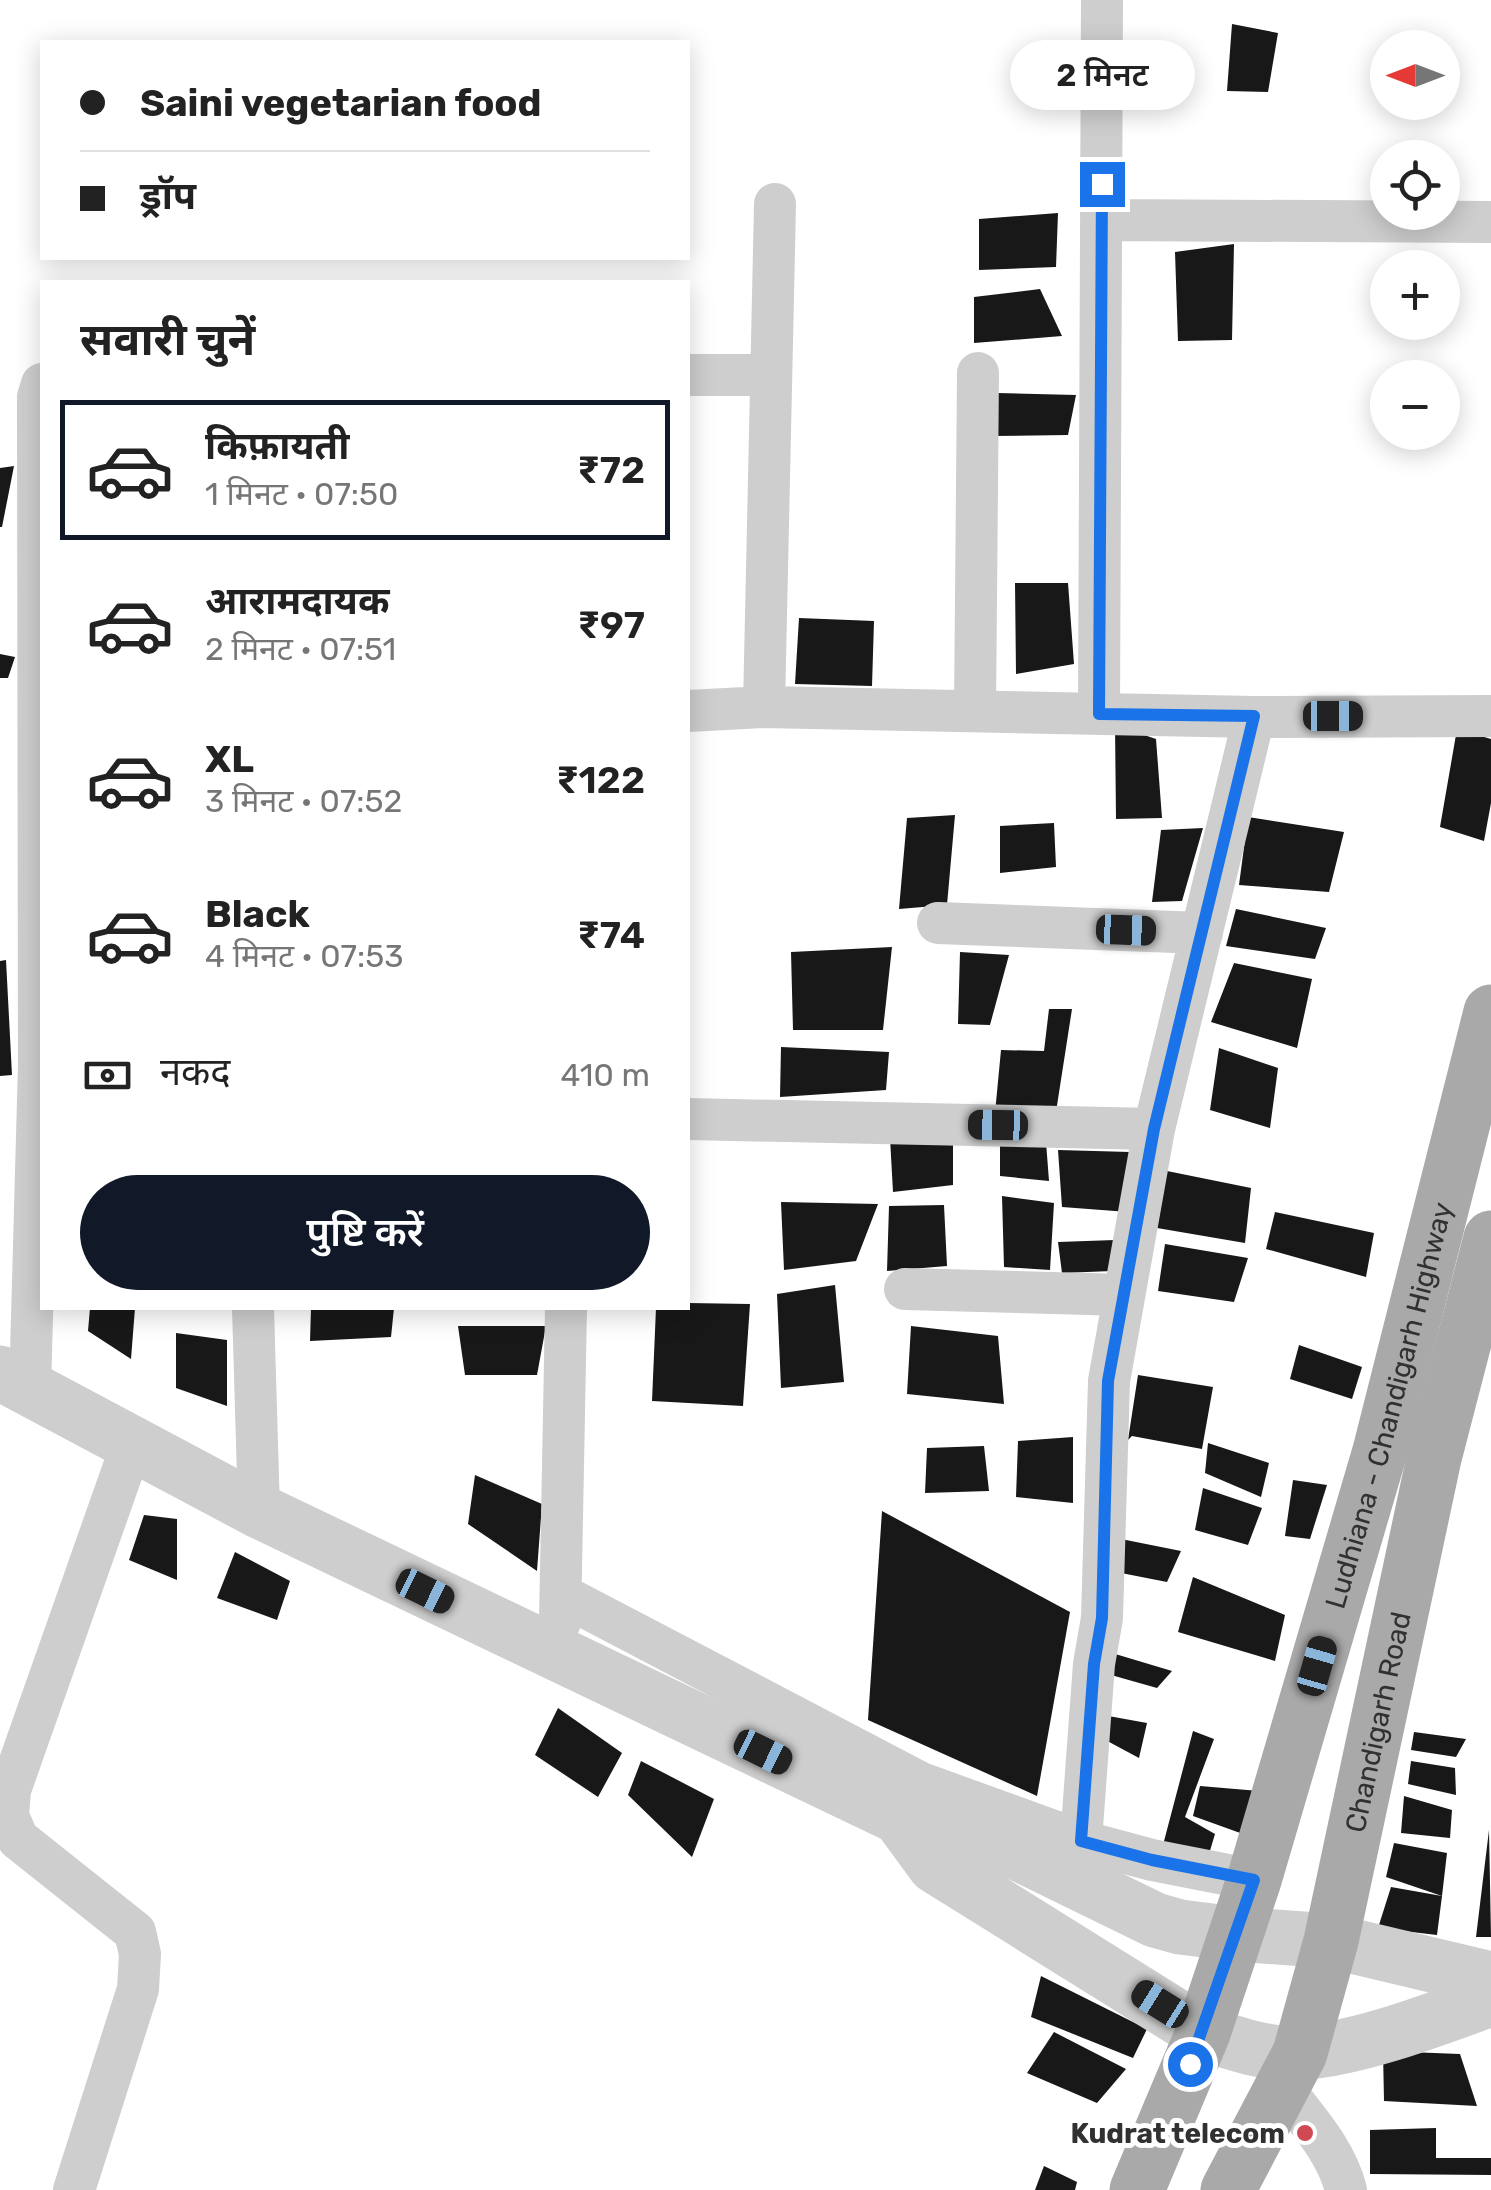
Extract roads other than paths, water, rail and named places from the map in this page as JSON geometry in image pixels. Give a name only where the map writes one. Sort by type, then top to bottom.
[{"type":"main road","name":"Ludhiana - Chandigarh Highway","points":[[1137,2190],[1203,2033],[1254,1880],[1380,1451],[1491,1012]]},
{"type":"main road","name":"Chandigarh Road","points":[[1228,2190],[1291,2070],[1331,1941],[1434,1458],[1479,1336],[1491,1238]]},
{"type":"street","points":[[1099,714],[1102,0]]},
{"type":"street","points":[[764,707],[775,204]]},
{"type":"street","points":[[1102,220],[1491,222]]},
{"type":"street","points":[[975,711],[978,373]]},
{"type":"street","points":[[690,375],[770,375]]},
{"type":"street","points":[[40,390],[39,1064],[15,1381],[258,1511],[900,1818],[952,1821],[1155,1920],[1180,1927],[1331,1941],[1491,1978]]},
{"type":"street","points":[[690,710],[764,707],[1491,716]]},
{"type":"street","points":[[1081,1841],[1094,1664],[1102,1618],[1108,1381],[1154,1129],[1254,716]]},
{"type":"street","points":[[938,924],[1202,933]]},
{"type":"street","points":[[690,1119],[1154,1129]]},
{"type":"street","points":[[905,1290],[1124,1295]]},
{"type":"street","points":[[253,1310],[258,1511]]},
{"type":"street","points":[[558,1655],[566,1310]]},
{"type":"street","points":[[74,2190],[138,1988],[140,1954],[135,1932],[18,1839],[8,1816],[10,1790],[132,1444]]},
{"type":"street","points":[[562,1595],[921,1783],[1081,1841],[1254,1880]]},
{"type":"street","points":[[900,1818],[935,1866],[1203,2033],[1291,2070],[1342,2173],[1346,2190]]},
{"type":"street","points":[[1291,2070],[1491,1999]]},
{"type":"place","name":"Kudrat telecom","points":[[1305,2133]]}]
